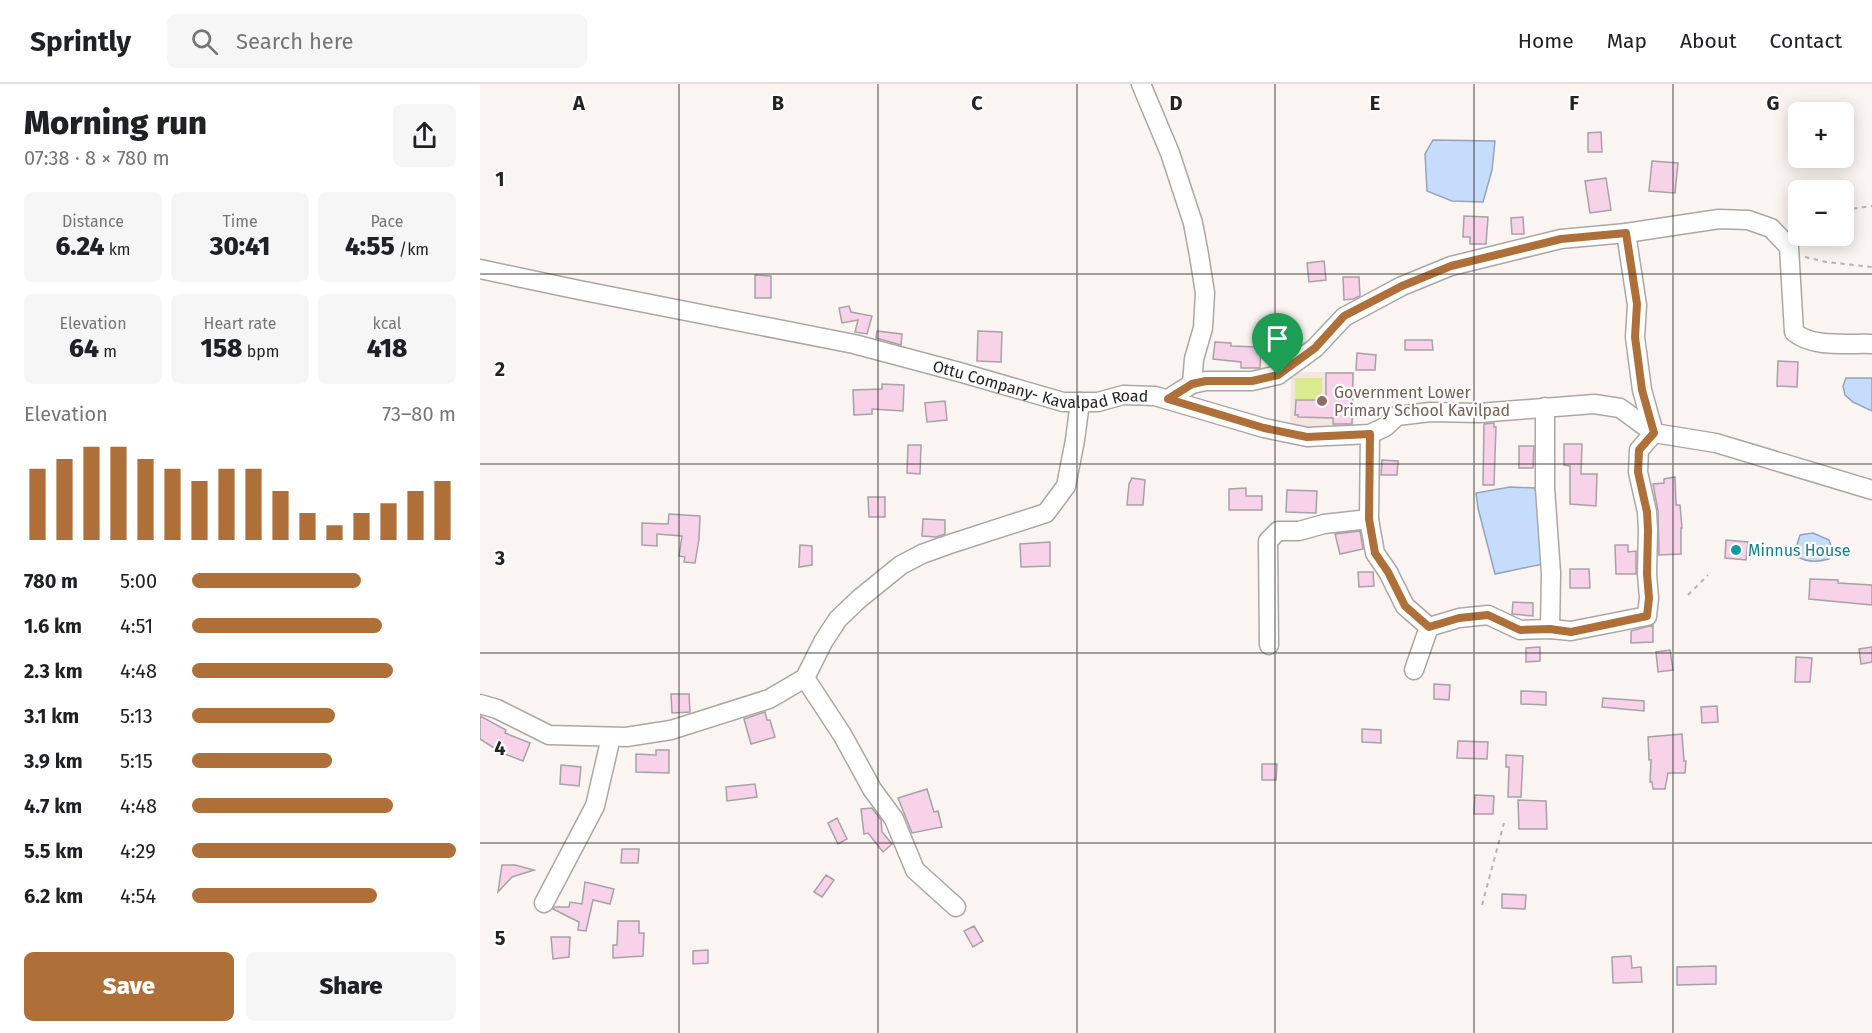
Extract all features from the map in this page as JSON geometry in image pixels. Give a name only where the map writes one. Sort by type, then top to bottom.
[{"type":"street","points":[[1141,84],[1170,153],[1193,223],[1197,244],[1205,293],[1203,328],[1194,359],[1192,384]]},
{"type":"street","points":[[1168,399],[1192,384],[1206,381],[1252,381],[1278,375],[1315,348],[1344,316],[1402,286],[1451,266],[1561,239],[1626,233],[1719,219],[1748,220],[1771,228],[1789,247],[1794,332],[1801,338],[1813,342],[1872,344]]},
{"type":"street","points":[[1626,233],[1637,304],[1635,337],[1642,390],[1654,433]]},
{"type":"street","name":"Ottu Company- Kavalpad Road","points":[[480,269],[590,293],[854,344],[1063,402],[1098,402],[1123,395],[1155,396],[1264,428],[1307,437],[1370,434]]},
{"type":"street","points":[[480,704],[549,735],[626,737],[671,730],[769,699],[805,678],[823,642],[838,619],[901,565],[947,545],[1046,513],[1066,486],[1080,402]]},
{"type":"street","points":[[1429,627],[1405,606],[1388,572],[1375,553],[1369,519],[1370,434],[1385,427],[1397,416],[1430,412],[1479,413],[1594,404],[1620,408],[1654,433],[1716,443],[1872,490]]},
{"type":"street","points":[[1545,407],[1545,488],[1551,573],[1550,629]]},
{"type":"street","points":[[1429,627],[1459,618],[1488,615],[1520,630],[1550,629],[1571,632],[1647,616],[1649,598],[1647,512],[1638,472],[1639,450],[1654,433]]},
{"type":"street","points":[[1269,645],[1268,541],[1278,531],[1299,531],[1324,524],[1369,519]]},
{"type":"street","points":[[1414,670],[1429,627]]},
{"type":"street","points":[[805,678],[843,736],[872,789],[894,819],[915,870],[956,907]]},
{"type":"street","points":[[544,903],[595,806],[611,737]]},
{"type":"path","points":[[1854,209],[1872,206]]},
{"type":"path","points":[[1805,257],[1826,262],[1872,267]]},
{"type":"path","points":[[1688,595],[1708,575]]},
{"type":"path","points":[[1482,906],[1504,823]]},
{"type":"shaded area","name":"Government Lower Primary School Kavilpad","points":[[1291,372],[1355,372],[1354,430],[1290,430]]},
{"type":"green space","points":[[1295,378],[1322,378],[1322,399],[1295,399]]},
{"type":"water","points":[[1433,140],[1495,141],[1492,170],[1483,202],[1452,201],[1427,191],[1425,154]]},
{"type":"water","points":[[1846,378],[1872,378],[1872,411],[1853,402],[1845,395],[1843,386]]},
{"type":"water","points":[[1510,487],[1535,488],[1544,529],[1548,563],[1495,574],[1476,493]]},
{"type":"water","points":[[1813,533],[1829,540],[1833,551],[1829,559],[1813,561],[1798,557],[1796,548],[1800,535]]},
{"type":"building","points":[[1601,132],[1602,152],[1588,152],[1588,133]]},
{"type":"building","points":[[1652,161],[1678,163],[1675,193],[1649,191]]},
{"type":"building","points":[[1606,178],[1611,210],[1590,213],[1585,181]]},
{"type":"building","points":[[1464,216],[1488,217],[1486,244],[1470,244],[1470,237],[1463,237]]},
{"type":"building","points":[[1523,217],[1524,234],[1512,234],[1511,218]]},
{"type":"building","points":[[1324,261],[1326,280],[1309,282],[1307,263]]},
{"type":"building","points":[[755,275],[771,276],[771,298],[755,298]]},
{"type":"building","points":[[1343,277],[1359,277],[1360,296],[1344,300]]},
{"type":"building","points":[[849,306],[851,312],[872,316],[867,334],[855,332],[858,320],[842,323],[839,308]]},
{"type":"building","points":[[877,331],[902,334],[901,345],[876,338]]},
{"type":"building","points":[[978,331],[1002,332],[1001,362],[977,361]]},
{"type":"building","points":[[1405,340],[1432,340],[1433,350],[1405,350]]},
{"type":"building","points":[[1215,342],[1231,343],[1231,346],[1261,347],[1260,368],[1241,368],[1241,362],[1213,359]]},
{"type":"building","points":[[1357,353],[1376,355],[1375,370],[1356,370]]},
{"type":"building","points":[[1778,361],[1798,362],[1797,387],[1777,386]]},
{"type":"building","points":[[1326,373],[1353,373],[1352,424],[1333,424],[1333,418],[1295,415],[1296,400],[1326,400]]},
{"type":"building","points":[[882,384],[904,385],[903,411],[872,409],[872,414],[854,415],[853,390],[882,389]]},
{"type":"building","points":[[945,401],[947,420],[927,422],[925,403]]},
{"type":"building","points":[[1494,423],[1496,427],[1494,485],[1483,485],[1484,424]]},
{"type":"building","points":[[1564,444],[1582,444],[1581,474],[1597,474],[1596,506],[1570,504],[1570,466],[1564,465]]},
{"type":"building","points":[[908,445],[921,445],[920,474],[907,473]]},
{"type":"building","points":[[1519,446],[1534,446],[1533,468],[1519,468]]},
{"type":"building","points":[[1382,460],[1398,461],[1397,475],[1381,475]]},
{"type":"building","points":[[1675,477],[1676,505],[1680,505],[1682,528],[1681,554],[1659,555],[1658,511],[1653,484],[1664,483],[1664,479]]},
{"type":"building","points":[[1132,478],[1145,480],[1143,505],[1127,505],[1129,484]]},
{"type":"building","points":[[1246,488],[1246,496],[1262,496],[1262,510],[1229,510],[1229,489]]},
{"type":"building","points":[[1287,490],[1317,491],[1316,513],[1286,512]]},
{"type":"building","points":[[868,497],[885,497],[885,517],[869,517]]},
{"type":"building","points":[[669,514],[700,516],[695,563],[684,562],[685,557],[679,556],[682,536],[657,534],[657,546],[642,545],[642,523],[668,524]]},
{"type":"building","points":[[923,519],[945,520],[945,534],[936,537],[922,536]]},
{"type":"building","points":[[1360,531],[1363,549],[1340,554],[1335,534]]},
{"type":"building","name":"Minnus House","points":[[1726,540],[1748,542],[1746,560],[1725,558]]},
{"type":"building","points":[[1050,542],[1050,566],[1021,567],[1020,544]]},
{"type":"building","points":[[800,545],[812,546],[812,565],[799,567]]},
{"type":"building","points":[[1615,545],[1628,545],[1628,552],[1636,551],[1636,574],[1616,574]]},
{"type":"building","points":[[1570,569],[1589,569],[1590,588],[1570,588]]},
{"type":"building","points":[[1358,572],[1373,572],[1374,586],[1359,587]]},
{"type":"building","points":[[1810,579],[1872,585],[1872,605],[1809,599]]},
{"type":"building","points":[[1513,602],[1533,603],[1533,616],[1512,614]]},
{"type":"building","points":[[1653,625],[1653,642],[1631,643],[1631,631]]},
{"type":"building","points":[[1540,647],[1540,661],[1526,662],[1526,648]]},
{"type":"building","points":[[1872,647],[1872,662],[1861,664],[1859,649]]},
{"type":"building","points":[[1670,650],[1673,670],[1658,672],[1656,652]]},
{"type":"building","points":[[1796,657],[1812,658],[1810,682],[1795,682]]},
{"type":"building","points":[[1434,684],[1450,685],[1449,700],[1434,699]]},
{"type":"building","points":[[1521,691],[1546,692],[1546,705],[1521,704]]},
{"type":"building","points":[[671,694],[689,694],[690,712],[672,713]]},
{"type":"building","points":[[1603,698],[1644,701],[1644,711],[1602,707]]},
{"type":"building","points":[[1717,706],[1718,722],[1702,723],[1701,707]]},
{"type":"building","points":[[765,712],[775,737],[751,744],[744,719]]},
{"type":"building","points":[[480,716],[506,730],[505,733],[530,743],[523,761],[502,753],[480,739]]},
{"type":"building","points":[[1362,729],[1381,730],[1381,743],[1362,742]]},
{"type":"building","points":[[1682,734],[1684,761],[1686,761],[1685,773],[1668,773],[1665,789],[1653,789],[1652,782],[1650,782],[1651,760],[1649,760],[1648,737]]},
{"type":"building","points":[[1458,741],[1488,742],[1487,759],[1457,758]]},
{"type":"building","points":[[656,750],[669,750],[669,773],[636,772],[636,754],[656,755]]},
{"type":"building","points":[[1506,755],[1523,756],[1521,797],[1508,797],[1509,767],[1506,767]]},
{"type":"building","points":[[1262,764],[1277,764],[1276,780],[1262,780]]},
{"type":"building","points":[[561,765],[581,767],[579,786],[560,784]]},
{"type":"building","points":[[755,784],[757,797],[727,801],[726,787]]},
{"type":"building","points":[[927,789],[934,812],[938,811],[942,827],[912,833],[898,798]]},
{"type":"building","points":[[1475,795],[1494,796],[1493,814],[1474,814]]},
{"type":"building","points":[[1518,800],[1546,801],[1547,829],[1519,829]]},
{"type":"building","points":[[872,808],[881,820],[882,832],[892,844],[883,852],[868,833],[864,834],[861,809]]},
{"type":"building","points":[[837,818],[847,839],[838,844],[828,823]]},
{"type":"building","points":[[622,849],[639,849],[638,863],[621,863]]},
{"type":"building","points":[[502,865],[515,865],[534,870],[512,877],[498,892]]},
{"type":"building","points":[[826,875],[834,880],[822,897],[814,892]]},
{"type":"building","points":[[585,882],[614,889],[610,904],[593,900],[586,931],[578,930],[579,922],[553,909],[569,907],[570,902],[582,904]]},
{"type":"building","points":[[1502,894],[1526,895],[1525,909],[1502,908]]},
{"type":"building","points":[[618,921],[639,921],[639,933],[644,933],[643,956],[613,958],[613,945],[617,945]]},
{"type":"building","points":[[974,926],[983,941],[973,947],[964,931]]},
{"type":"building","points":[[551,937],[570,937],[569,957],[553,959]]},
{"type":"building","points":[[708,950],[708,963],[693,964],[693,951]]},
{"type":"building","points":[[1631,956],[1632,968],[1641,967],[1642,982],[1613,983],[1612,957]]},
{"type":"building","points":[[1716,966],[1716,984],[1677,985],[1677,967]]},
{"type":"place","name":"Government Lower Primary School Kavilpad","points":[[1322,401]]},
{"type":"place","name":"Minnus House","points":[[1736,550]]},
{"type":"route","points":[[1626,233],[1637,304],[1635,337],[1642,390],[1654,433],[1639,450],[1638,472],[1647,512],[1649,598],[1647,616],[1571,632],[1550,629],[1520,630],[1488,615],[1459,618],[1429,627],[1405,606],[1400,592],[1375,553],[1369,519],[1370,434],[1307,437],[1264,428],[1168,399],[1192,384],[1206,381],[1252,381],[1278,375],[1315,348],[1344,316],[1402,286],[1451,266],[1561,239],[1626,233]]}]
